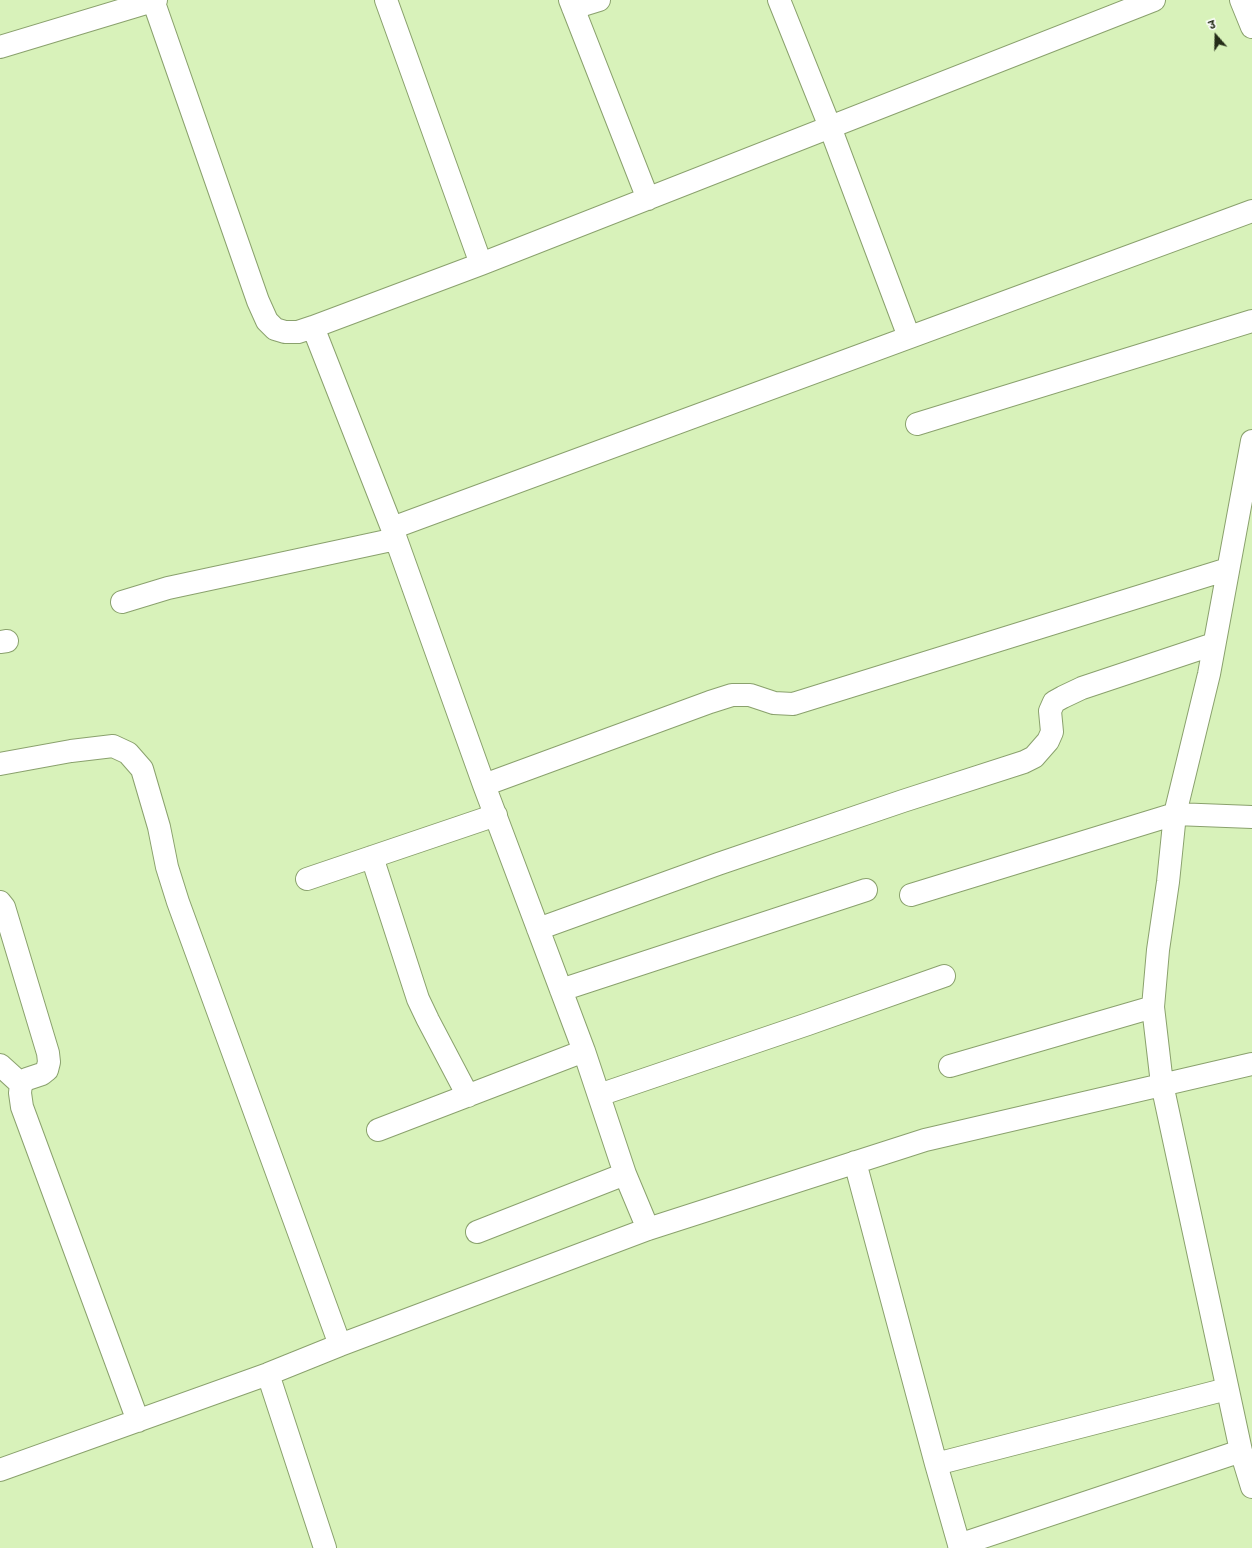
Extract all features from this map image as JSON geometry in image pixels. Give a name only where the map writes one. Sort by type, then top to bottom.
[{"type":"street","points":[[0,47],[154,0],[267,321],[275,329],[285,332],[298,332],[481,264],[1154,0]]},
{"type":"street","points":[[386,0],[481,264]]},
{"type":"street","points":[[599,0],[572,4],[648,199]]},
{"type":"street","points":[[1241,0],[1252,27]]},
{"type":"street","points":[[787,2],[830,127],[909,338]]},
{"type":"street","points":[[122,602],[175,587],[394,534],[909,338],[1252,211]]},
{"type":"street","points":[[917,424],[1252,321]]},
{"type":"street","points":[[313,327],[394,534],[484,785],[584,1051],[625,1174],[648,1229]]},
{"type":"street","points":[[1252,441],[1209,674],[1175,814],[1168,882],[1158,950],[1153,1007],[1162,1084],[1227,1389],[1241,1451],[1252,1487]]},
{"type":"street","points":[[484,785],[732,695],[750,695],[774,703],[792,704],[1228,569]]},
{"type":"street","points":[[538,929],[718,864],[903,801],[1024,762],[1034,757],[1048,741],[1052,732],[1050,711],[1054,702],[1082,688],[1214,644]]},
{"type":"street","points":[[0,764],[79,750],[112,746],[128,753],[142,769],[159,827],[167,867],[178,902],[340,1345]]},
{"type":"street","points":[[307,879],[496,814]]},
{"type":"street","points":[[911,895],[1175,814],[1252,817]]},
{"type":"street","points":[[372,857],[418,999],[468,1096]]},
{"type":"street","points":[[561,990],[866,890]]},
{"type":"street","points":[[0,902],[4,907],[48,1053],[49,1062],[47,1070],[42,1074],[26,1079],[21,1084],[20,1093],[22,1107],[138,1421]]},
{"type":"street","points":[[599,1095],[800,1027],[944,976]]},
{"type":"street","points":[[950,1066],[1153,1007]]},
{"type":"street","points":[[378,1130],[584,1051]]},
{"type":"street","points":[[0,1470],[268,1374],[340,1345],[648,1229],[925,1140],[1252,1064]]},
{"type":"street","points":[[0,1065],[21,1084]]},
{"type":"street","points":[[855,1162],[936,1464],[960,1547],[1241,1451]]},
{"type":"street","points":[[477,1232],[625,1174]]},
{"type":"street","points":[[268,1374],[325,1548]]},
{"type":"street","points":[[936,1464],[1227,1389]]}]
